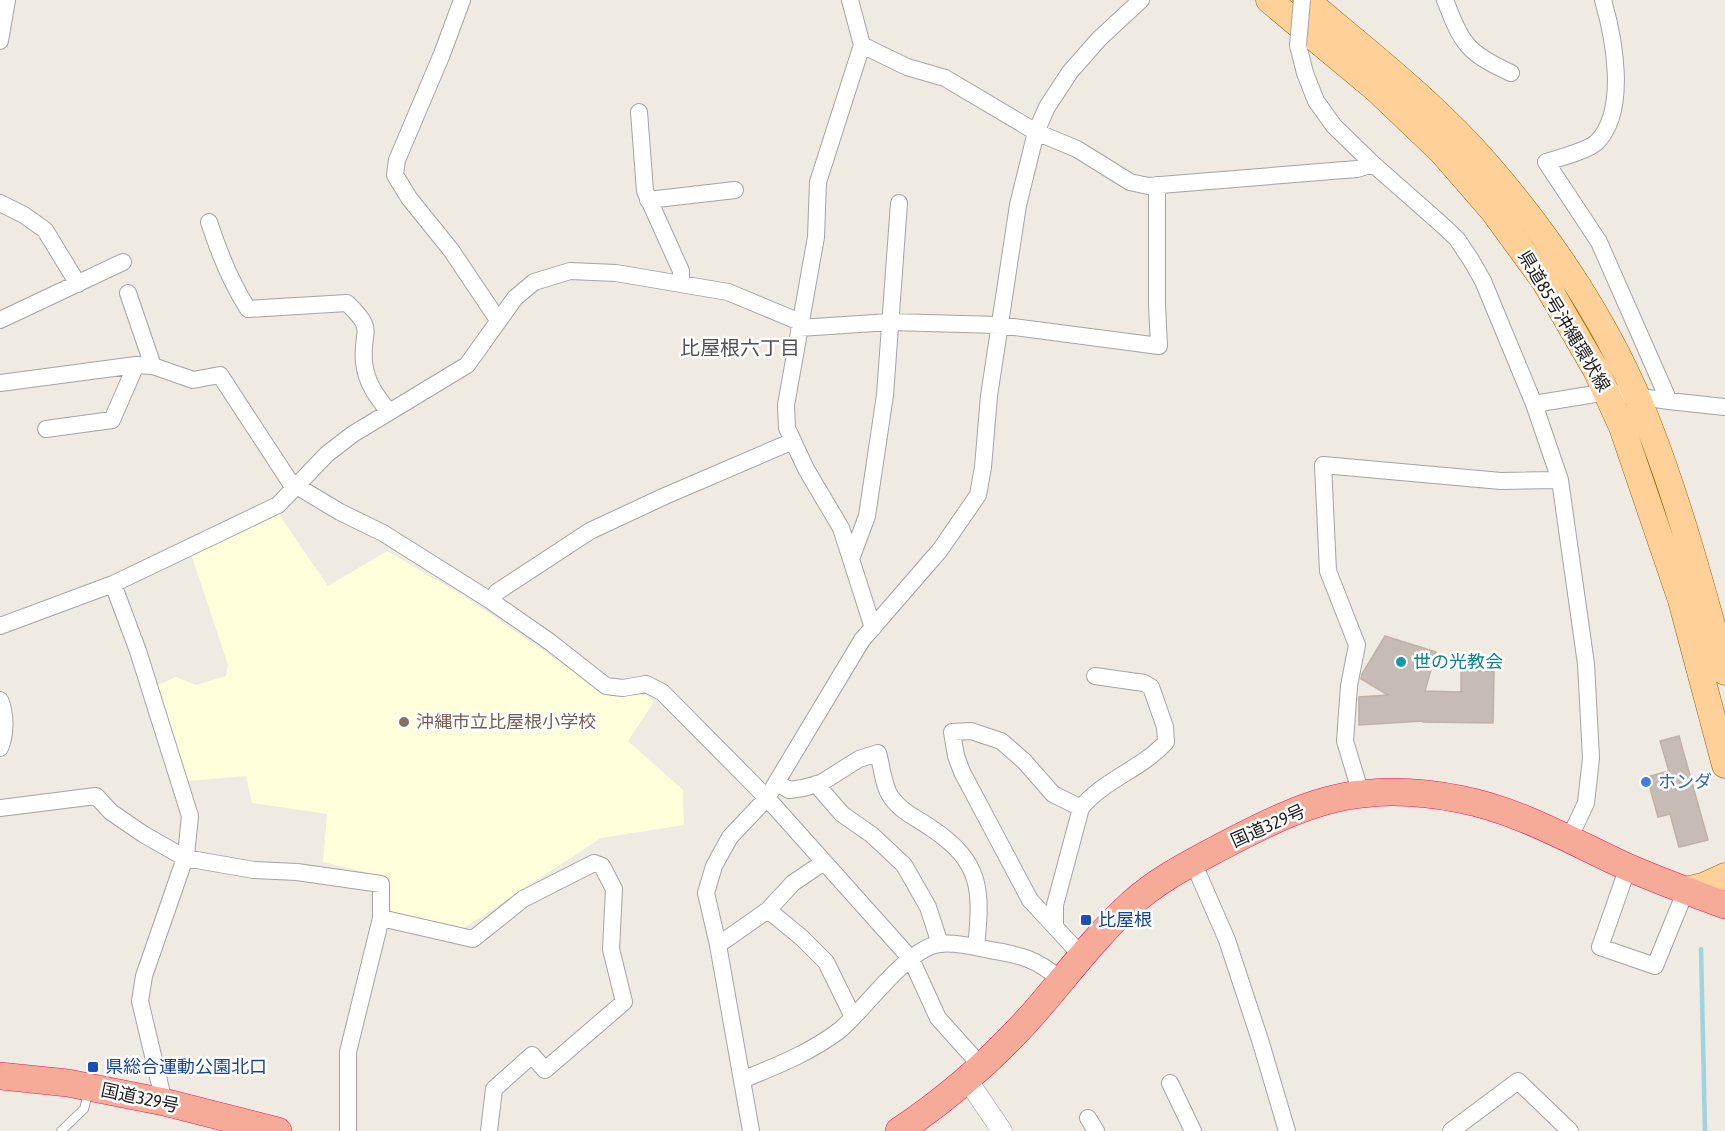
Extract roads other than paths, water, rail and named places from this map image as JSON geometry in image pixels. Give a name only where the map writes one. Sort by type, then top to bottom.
[{"type":"highway","name":"国道329号","points":[[899,1131],[930,1110],[975,1074],[1034,1013],[1081,955],[1132,903],[1162,880],[1193,862],[1283,817],[1328,801],[1361,794],[1411,793],[1459,799],[1510,813],[1628,867],[1725,905]]},
{"type":"highway","name":"国道329号","points":[[0,1076],[90,1087],[164,1102],[278,1131]]},
{"type":"main road","name":"県道85号沖縄環状線","points":[[1269,0],[1377,90],[1441,151],[1494,212],[1545,282],[1607,392],[1622,427],[1681,600],[1725,765]]},
{"type":"main road","name":"県道85号沖縄環状線","points":[[1304,0],[1408,87],[1462,138],[1489,167],[1567,270],[1619,360],[1647,420],[1679,516],[1725,672]]},
{"type":"main road","points":[[1686,890],[1703,886],[1725,876]]},
{"type":"street","points":[[0,41],[7,0]]},
{"type":"street","points":[[462,0],[397,160],[395,175],[408,198],[451,250],[498,320]]},
{"type":"street","points":[[850,0],[862,45],[818,182],[816,237],[786,405],[787,428],[806,469],[841,528],[873,628]]},
{"type":"street","points":[[751,1131],[706,893],[714,866],[730,837],[767,798],[777,783],[862,640],[940,550],[978,495],[983,467],[988,396],[1018,205],[1036,132],[1047,107],[1070,72],[1099,39],[1142,0]]},
{"type":"street","points":[[1304,0],[1298,45],[1305,73],[1316,101],[1334,126],[1457,239],[1471,260],[1483,281],[1534,404],[1560,480],[1586,664],[1591,758],[1586,803],[1569,839]]},
{"type":"street","points":[[1445,0],[1463,43],[1486,62],[1511,73]]},
{"type":"street","points":[[1603,0],[1611,28],[1617,74],[1613,106],[1605,130],[1596,144],[1546,162],[1599,242],[1670,401]]},
{"type":"street","points":[[862,45],[907,68],[945,78],[1036,132],[1077,149],[1130,182],[1148,186],[1357,169],[1373,164]]},
{"type":"street","points":[[639,112],[645,191],[681,271],[681,284]]},
{"type":"street","points":[[0,626],[112,584],[278,504],[327,454],[353,434],[467,364],[515,297],[534,282],[570,271],[616,273],[728,292],[799,325],[890,322],[999,325],[1159,346],[1157,184]]},
{"type":"street","points":[[648,200],[735,190]]},
{"type":"street","points":[[0,203],[24,215],[45,230],[78,284]]},
{"type":"street","points":[[851,559],[867,516],[885,395],[899,203]]},
{"type":"street","points":[[209,222],[218,252],[235,289],[248,309],[347,303],[361,316],[367,328],[364,363],[371,389],[389,412]]},
{"type":"street","points":[[0,320],[123,262]]},
{"type":"street","points":[[46,429],[112,420],[144,365],[128,293]]},
{"type":"street","points":[[0,383],[144,365],[193,380],[220,375],[290,482],[340,512],[383,533],[490,601],[550,642],[606,686],[623,687],[646,684],[662,692],[767,798],[911,959],[938,1018],[975,1074],[1002,1131]]},
{"type":"street","points":[[1534,404],[1607,392],[1725,406]]},
{"type":"street","points":[[490,601],[497,592],[590,531],[793,441]]},
{"type":"street","points":[[1361,794],[1345,741],[1349,686],[1357,645],[1328,571],[1323,465],[1501,481],[1560,480]]},
{"type":"street","points":[[112,584],[138,651],[190,816],[185,858],[144,976],[140,1001],[164,1102]]},
{"type":"street","points":[[1055,927],[1055,905],[1081,808],[1089,798],[1143,761],[1166,741],[1165,727],[1151,687],[1144,683],[1095,676]]},
{"type":"street","points":[[0,700],[5,711],[3,741],[0,748]]},
{"type":"street","points":[[1081,808],[1053,794],[1024,761],[1001,741],[971,731],[952,732],[956,756],[971,790],[1030,900],[1081,955]]},
{"type":"street","points":[[777,783],[789,790],[803,788],[816,784],[859,759],[878,753],[890,795],[902,810],[950,840],[964,857],[978,885],[980,906],[976,947]]},
{"type":"street","points":[[816,784],[842,814],[872,835],[904,865],[928,907],[940,944]]},
{"type":"street","points":[[0,808],[96,796],[111,813],[185,858],[254,870],[297,872],[381,884],[381,918],[348,1052],[348,1131]]},
{"type":"street","points":[[717,945],[768,910],[793,883],[824,862]]},
{"type":"street","points":[[1193,862],[1227,940],[1287,1131]]},
{"type":"street","points":[[381,918],[473,939],[523,899],[594,863],[602,866],[614,889],[611,949],[624,1002],[545,1070],[532,1055],[494,1089],[489,1131]]},
{"type":"street","points":[[1628,867],[1600,947],[1655,966],[1686,890]]},
{"type":"street","points":[[768,910],[802,938],[826,962],[853,1017]]},
{"type":"street","points":[[742,1080],[814,1048],[841,1029],[911,959],[926,949],[940,944],[976,947],[1023,956],[1048,969],[1061,980]]},
{"type":"street","points":[[1451,1131],[1518,1081],[1570,1131]]},
{"type":"street","points":[[1170,1083],[1192,1131]]},
{"type":"lane","points":[[61,1131],[84,1109],[90,1087]]},
{"type":"waterway","points":[[1701,949],[1705,1131]]},
{"type":"place","name":"世の光教会","points":[[1401,662]]},
{"type":"place","name":"沖縄市立比屋根小学校","points":[[404,722]]},
{"type":"place","name":"ホンダ","points":[[1646,782]]},
{"type":"place","name":"比屋根","points":[[1086,920]]},
{"type":"place","name":"県総合運動公園北口","points":[[93,1067]]},
{"type":"district","name":"比屋根六丁目","points":[[740,348]]}]
